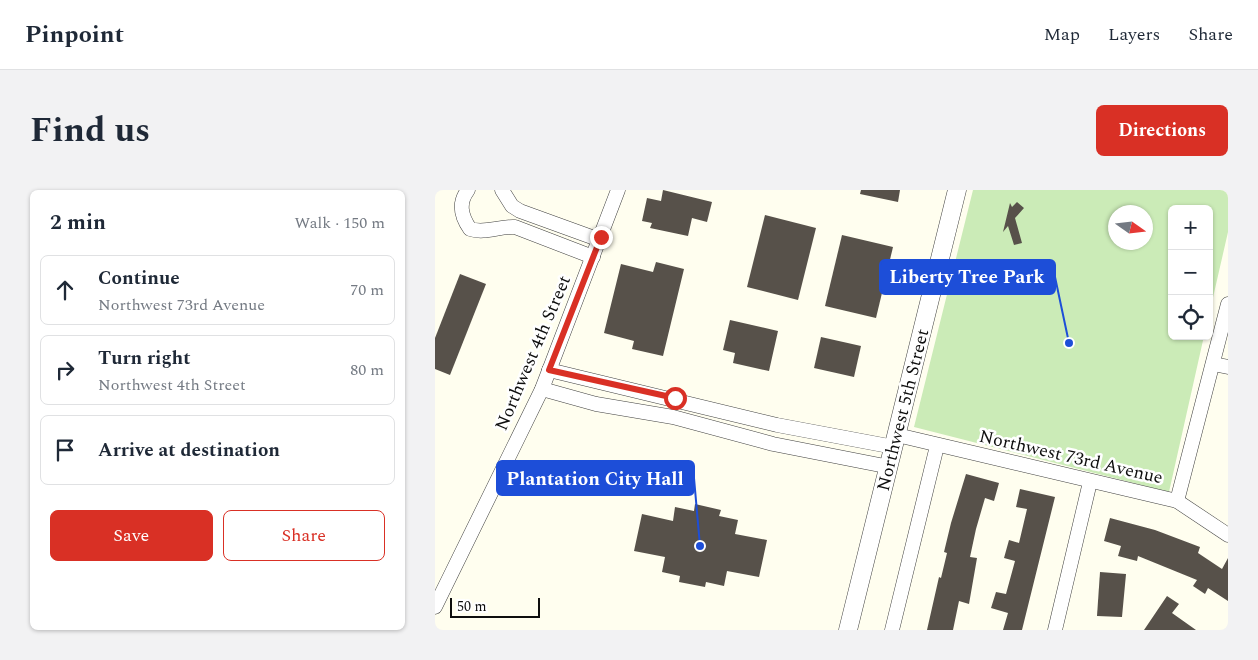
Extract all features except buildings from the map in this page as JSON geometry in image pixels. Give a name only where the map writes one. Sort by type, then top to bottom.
[{"type":"street","points":[[468,190],[463,198],[461,212],[470,229],[479,232],[503,227],[515,227],[593,257]]},
{"type":"street","points":[[502,190],[512,206],[520,211],[600,240]]},
{"type":"street","name":"Northwest 4th Street","points":[[435,607],[542,389],[618,190]]},
{"type":"street","name":"Northwest 5th Street","points":[[848,630],[890,467],[957,190]]},
{"type":"street","points":[[1177,501],[1228,304]]},
{"type":"street","points":[[1213,364],[1228,367]]},
{"type":"street","name":"Northwest 73rd Avenue","points":[[549,370],[675,398],[777,425],[937,446],[1177,501],[1228,535]]},
{"type":"street","points":[[542,389],[596,404],[673,417],[773,444],[890,467]]},
{"type":"street","points":[[893,630],[937,446]]},
{"type":"street","points":[[1055,630],[1090,482]]},
{"type":"green space","points":[[973,190],[1228,190],[1228,232],[1213,298],[1213,205],[1168,205],[1168,340],[1203,340],[1169,492],[914,427]]},
{"type":"place","name":"Liberty Tree Park","points":[[1069,343]]},
{"type":"place","name":"Plantation City Hall","points":[[700,546]]},
{"type":"route","points":[[601,237],[549,370],[675,398]]}]
